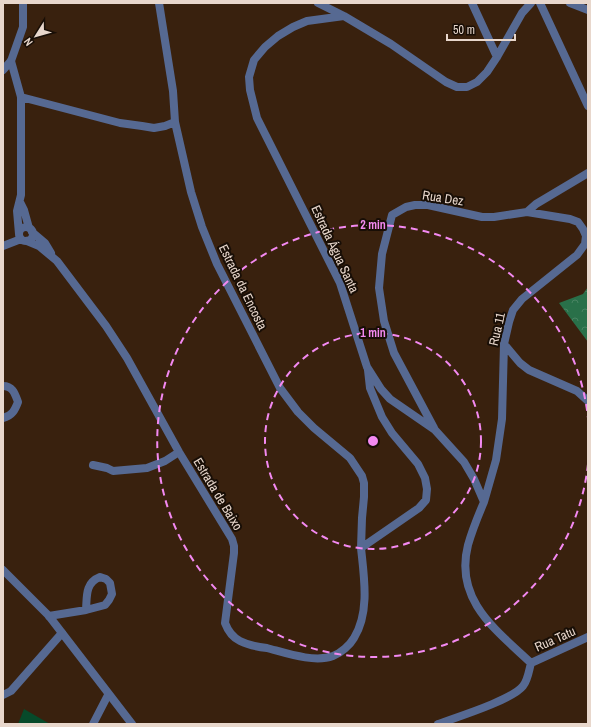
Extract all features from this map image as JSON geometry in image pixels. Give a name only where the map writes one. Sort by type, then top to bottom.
[{"type":"street","points":[[3,70],[11,61],[23,27],[23,3]]},
{"type":"street","name":"Estrada da Encosta","points":[[159,3],[173,91],[175,122],[191,192],[202,227],[217,264],[280,388],[298,412],[314,428],[350,458],[362,476],[364,483],[364,497],[361,548]]},
{"type":"street","points":[[318,3],[344,16],[391,44],[446,82],[457,87],[467,87],[477,82],[487,72],[498,57],[522,13],[531,3]]},
{"type":"street","points":[[472,3],[498,57]]},
{"type":"street","points":[[540,3],[588,106]]},
{"type":"street","points":[[570,3],[588,10]]},
{"type":"street","name":"Estrada Água Santa","points":[[344,16],[307,21],[293,27],[265,47],[254,60],[249,77],[250,90],[257,118],[340,283],[367,367],[381,389],[390,399],[435,430],[464,462],[474,479],[484,502]]},
{"type":"street","points":[[11,61],[21,97],[20,202],[17,211],[22,238]]},
{"type":"street","points":[[21,97],[120,123],[154,128],[175,122]]},
{"type":"street","name":"Rua Dez","points":[[435,430],[394,353],[384,321],[379,288],[382,254],[392,216],[406,207],[415,205],[428,205],[482,217],[494,217],[527,212],[536,204],[588,173]]},
{"type":"street","points":[[3,246],[22,238],[32,238],[31,230],[20,202]]},
{"type":"street","name":"Rua 11","points":[[484,502],[496,460],[502,419],[504,344],[513,310],[522,299],[578,255],[586,244],[586,236],[578,222],[570,219],[527,212]]},
{"type":"street","points":[[22,238],[21,229],[24,228],[31,230]]},
{"type":"street","name":"Estrada de Baixo","points":[[31,230],[45,243],[53,258]]},
{"type":"street","name":"Estrada de Baixo","points":[[22,238],[34,243],[62,267],[106,326],[123,352],[179,452],[232,539],[234,546],[225,623],[228,631],[240,642],[309,657],[321,658],[334,656],[344,650],[353,640],[358,630],[363,612],[366,589],[361,548]]},
{"type":"street","points":[[504,344],[517,360],[529,370],[577,391],[588,401]]},
{"type":"street","points":[[361,548],[419,508],[426,500],[428,489],[425,478],[418,464],[392,433],[382,417],[370,388],[367,367]]},
{"type":"street","points":[[3,386],[9,386],[12,389],[18,402],[15,410],[10,416],[3,418]]},
{"type":"street","points":[[93,465],[113,471],[147,468],[164,461],[179,452]]},
{"type":"street","points":[[438,724],[503,700],[515,693],[523,687],[527,679],[531,663],[488,622],[475,605],[468,587],[465,569],[468,546],[484,502]]},
{"type":"street","points":[[3,570],[49,616],[132,724]]},
{"type":"street","points":[[49,616],[86,610]]},
{"type":"street","points":[[3,695],[11,691],[62,632]]},
{"type":"street","name":"Rua Tatu","points":[[531,663],[588,637]]},
{"type":"street","points":[[93,724],[108,694]]},
{"type":"green space","points":[[588,287],[588,342],[559,303],[583,294]]},
{"type":"green space","points":[[24,709],[50,724],[18,724]]}]
